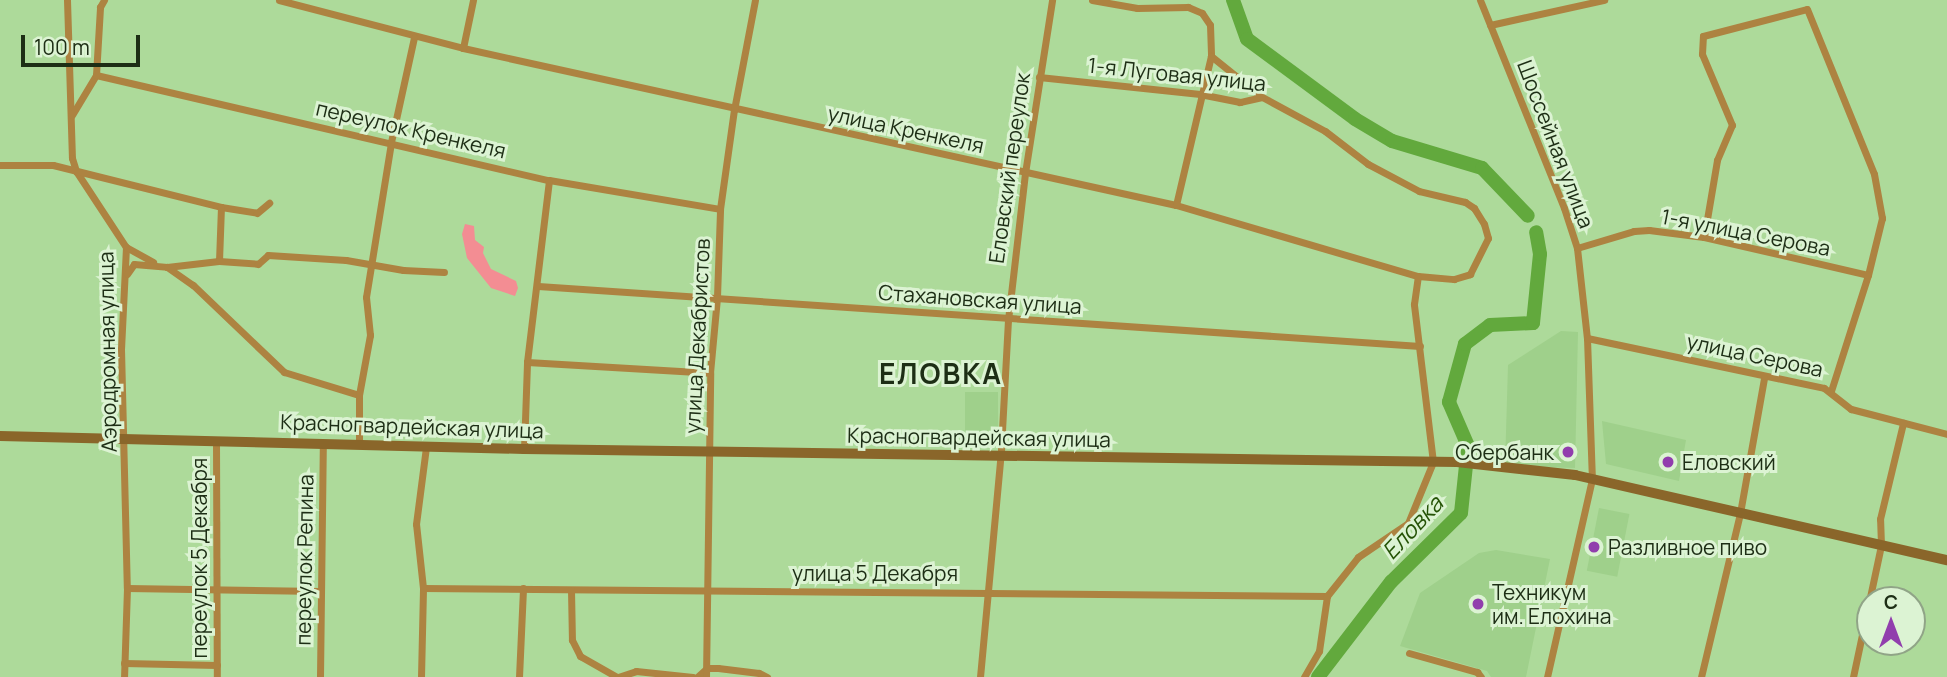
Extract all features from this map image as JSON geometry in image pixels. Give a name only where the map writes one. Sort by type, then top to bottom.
[{"type":"main road","name":"Красногвардейская улица","points":[[0,436],[216,439],[524,449],[1457,462],[1592,479],[1947,560]]},
{"type":"street","name":"Аэродромная улица","points":[[67,0],[72,158],[76,171],[126,247],[127,274],[121,349],[127,587],[124,677]]},
{"type":"street","points":[[72,115],[96,75],[100,7],[104,0]]},
{"type":"street","name":"улица Кренкеля","points":[[279,0],[414,37],[733,110],[1176,205],[1418,276],[1454,279],[1470,274],[1488,238],[1484,224]]},
{"type":"street","points":[[463,48],[473,0]]},
{"type":"street","name":"улица Декабристов","points":[[706,677],[710,373],[718,297],[720,209],[733,110],[755,0]]},
{"type":"street","name":"Еловский переулок","points":[[979,677],[1000,456],[1007,320],[1024,173],[1052,0]]},
{"type":"street","points":[[1092,0],[1137,8],[1188,7],[1202,13],[1210,25],[1212,56],[1200,93],[1176,205]]},
{"type":"street","name":"Шоссейная улица","points":[[1480,0],[1564,208],[1577,248],[1587,338],[1592,479],[1547,677]]},
{"type":"street","points":[[1490,25],[1604,0]]},
{"type":"street","points":[[1704,237],[1717,160],[1732,125],[1707,71],[1702,54],[1703,36],[1807,9],[1874,174],[1882,218],[1868,275],[1831,391]]},
{"type":"street","points":[[359,444],[359,395],[370,335],[366,297],[391,142],[414,37]]},
{"type":"street","points":[[1212,56],[1262,97]]},
{"type":"street","name":"переулок Кренкеля","points":[[96,75],[549,180],[720,209]]},
{"type":"street","name":"1-я Луговая улица","points":[[1039,77],[1200,93],[1240,102],[1262,97],[1325,131],[1368,164],[1419,191],[1465,202],[1474,208],[1484,224]]},
{"type":"street","points":[[0,164],[53,165],[221,207],[257,213],[269,203]]},
{"type":"street","points":[[524,449],[527,362],[549,180]]},
{"type":"street","points":[[219,261],[221,207]]},
{"type":"street","name":"1-я улица Серова","points":[[1577,248],[1634,231],[1704,237],[1868,275]]},
{"type":"street","points":[[126,247],[143,258],[167,267],[193,285],[284,372],[359,395]]},
{"type":"street","points":[[127,274],[134,264],[167,267],[219,261],[258,264],[268,255],[444,272]]},
{"type":"street","points":[[1304,677],[1319,651],[1327,596],[1358,556],[1408,523],[1433,462],[1414,304],[1418,276]]},
{"type":"street","name":"Стахановская улица","points":[[538,286],[1420,346]]},
{"type":"street","name":"улица Серова","points":[[1587,338],[1682,357],[1764,378],[1796,381],[1831,391],[1836,400],[1851,409],[1947,434]]},
{"type":"street","points":[[527,362],[710,373]]},
{"type":"street","points":[[1701,677],[1740,513],[1764,378]]},
{"type":"street","points":[[1853,677],[1881,545],[1880,519],[1903,423]]},
{"type":"street","name":"переулок 5 Декабря","points":[[216,439],[217,677]]},
{"type":"street","name":"переулок Репина","points":[[320,677],[323,443]]},
{"type":"street","points":[[421,677],[423,588],[416,524],[426,447]]},
{"type":"street","points":[[127,587],[320,591]]},
{"type":"street","name":"улица 5 Декабря","points":[[423,588],[1327,596]]},
{"type":"street","points":[[519,677],[523,588]]},
{"type":"street","points":[[571,590],[572,640],[580,656],[618,677],[636,671],[695,677],[707,668],[759,673],[767,677]]},
{"type":"street","points":[[1409,653],[1477,672],[1481,677]]},
{"type":"street","points":[[124,663],[217,665]]},
{"type":"shaded area","points":[[465,224],[474,226],[475,240],[484,247],[483,253],[491,269],[516,281],[518,288],[515,296],[491,288],[467,258],[462,234]]},
{"type":"shaded area","points":[[1561,331],[1578,332],[1575,468],[1505,466],[1508,365]]},
{"type":"shaded area","points":[[965,392],[998,392],[998,443],[965,443]]},
{"type":"shaded area","points":[[1602,421],[1686,440],[1679,481],[1606,464]]},
{"type":"shaded area","points":[[1599,508],[1629,514],[1617,577],[1587,571]]},
{"type":"shaded area","name":"Техникум им. Елохина","points":[[1496,550],[1550,559],[1526,677],[1491,677],[1487,671],[1400,646],[1420,593],[1479,553]]},
{"type":"waterway","name":"Еловка","points":[[1233,0],[1247,39],[1355,119],[1392,141],[1482,168],[1528,216]]},
{"type":"waterway","name":"Еловка","points":[[1318,677],[1391,582],[1461,513],[1468,446],[1449,402],[1465,344],[1490,325],[1533,323],[1540,254],[1536,232]]},
{"type":"place","name":"Сбербанк","points":[[1568,452]]},
{"type":"place","name":"Еловский","points":[[1668,462]]},
{"type":"place","name":"Разливное пиво","points":[[1594,547]]},
{"type":"place","name":"Техникум им. Елохина","points":[[1478,604]]},
{"type":"district","name":"ЕЛОВКА","points":[[941,373]]}]
